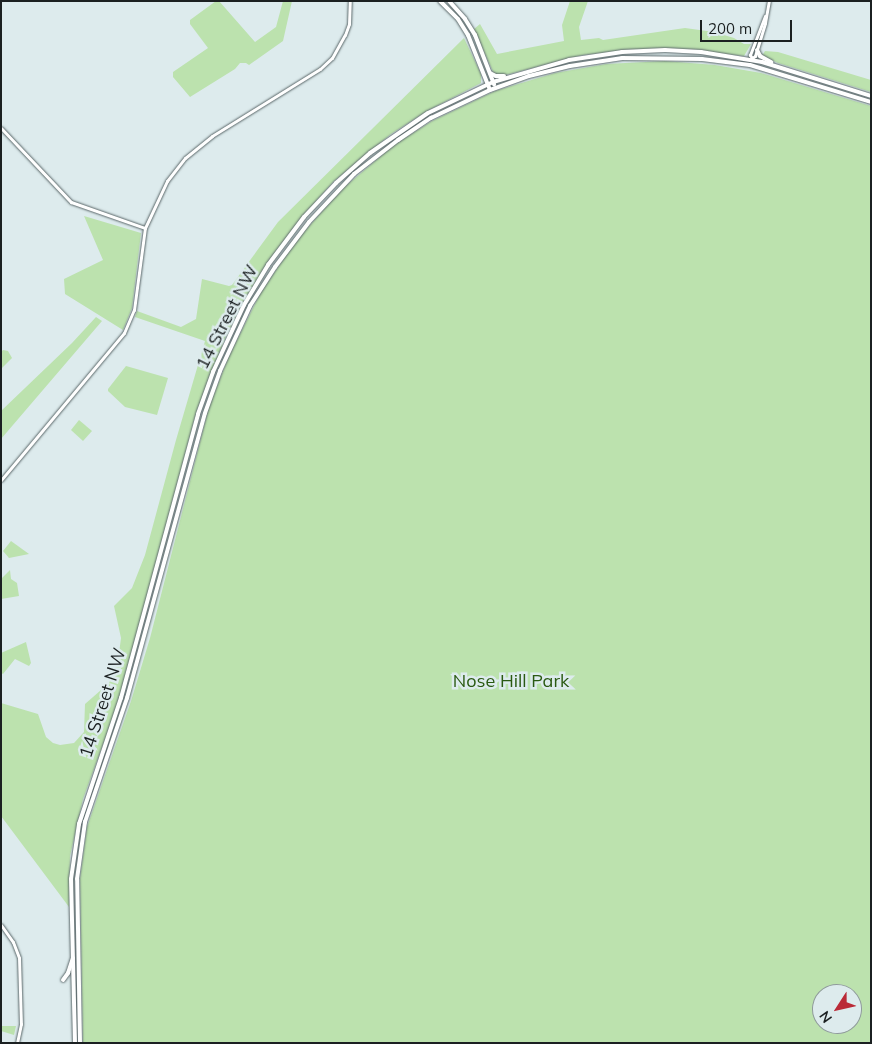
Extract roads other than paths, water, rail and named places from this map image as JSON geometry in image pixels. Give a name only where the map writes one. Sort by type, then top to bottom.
[{"type":"main road","points":[[440,1],[463,26],[490,90]]},
{"type":"main road","points":[[449,1],[470,26],[495,88]]},
{"type":"main road","points":[[757,50],[765,59],[784,68]]},
{"type":"main road","name":"14 Street NW","points":[[75,1043],[71,880],[78,824],[122,698],[198,414],[228,337],[244,304],[268,265],[304,217],[336,183],[392,136],[428,113],[479,87],[522,72],[569,60],[622,52],[694,52],[752,59],[871,96]]},
{"type":"main road","name":"14 Street NW","points":[[80,1043],[77,879],[85,822],[127,698],[205,413],[231,346],[250,306],[274,267],[308,222],[340,188],[373,158],[416,128],[490,90],[549,70],[622,58],[686,58],[750,66],[871,102]]},
{"type":"main road","points":[[479,87],[484,80],[481,67]]},
{"type":"main road","points":[[490,73],[502,76],[522,72]]},
{"type":"main road","points":[[62,980],[68,973],[73,958]]},
{"type":"street","points":[[1,480],[124,333],[134,310],[146,228],[167,181],[195,149],[229,124],[320,69],[333,57],[349,24],[350,1]]},
{"type":"street","points":[[750,66],[757,50],[769,1]]},
{"type":"street","points":[[752,59],[750,55],[766,15]]},
{"type":"street","points":[[1,128],[70,202],[146,228]]},
{"type":"street","points":[[1,925],[13,942],[19,958],[21,1024],[17,1043]]},
{"type":"park label","name":"Nose Hill Park","points":[[511,681]]}]
